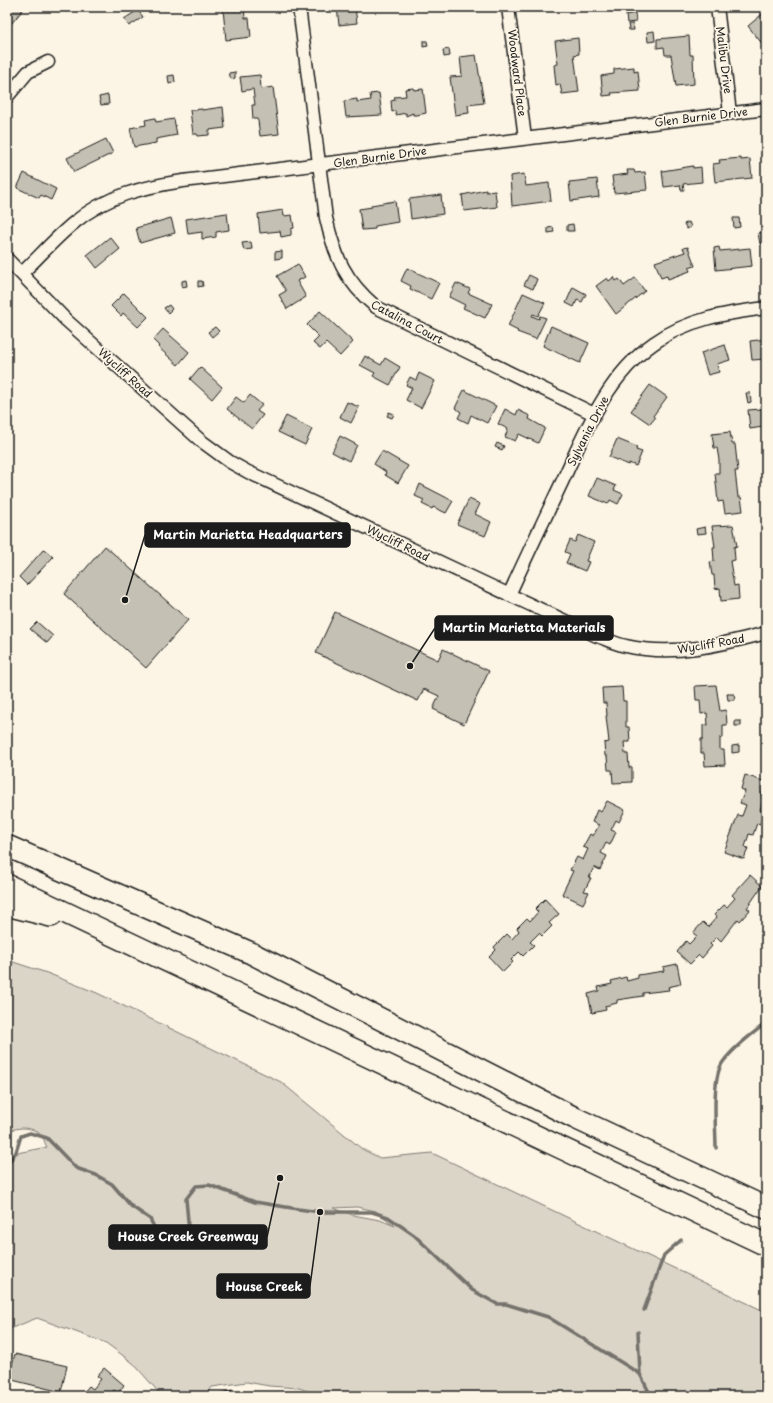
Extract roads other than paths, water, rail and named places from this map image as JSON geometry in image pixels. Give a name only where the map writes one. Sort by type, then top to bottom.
[{"type":"highway","points":[[7,846],[250,953],[575,1118],[766,1208]]},
{"type":"highway","points":[[7,885],[766,1245]]},
{"type":"highway","points":[[7,905],[99,928]]},
{"type":"street","name":"Catalina Court","points":[[299,7],[326,218],[333,248],[345,274],[362,295],[376,307],[594,414]]},
{"type":"street","name":"Woodward Place","points":[[508,7],[525,138]]},
{"type":"street","name":"Malibu Drive","points":[[717,7],[730,113]]},
{"type":"street","points":[[7,97],[28,72],[48,62]]},
{"type":"street","name":"Glen Burnie Drive","points":[[22,273],[75,222],[101,205],[128,192],[164,184],[319,166],[525,138],[766,109]]},
{"type":"street","name":"Wycliff Road","points":[[7,259],[66,320],[115,365],[200,440],[230,462],[508,595],[596,636],[624,646],[642,649],[686,650],[766,633]]},
{"type":"street","name":"Sylvania Drive","points":[[508,595],[594,414],[613,384],[631,363],[654,343],[682,327],[705,319],[735,312],[766,308]]},
{"type":"waterway","points":[[716,1148],[715,1116],[719,1069],[732,1051],[766,1023]]},
{"type":"waterway","points":[[7,1165],[16,1152],[21,1136],[30,1133],[47,1138],[76,1168],[96,1175],[112,1184],[131,1206],[150,1219],[160,1239],[171,1245],[180,1244],[189,1232],[186,1199],[196,1186],[209,1185],[255,1202],[298,1209],[320,1212],[372,1212],[388,1217],[414,1235],[472,1290],[497,1304],[506,1304],[548,1317],[640,1374],[651,1396]]},
{"type":"waterway","points":[[644,1310],[664,1255],[681,1240]]},
{"type":"waterway","points":[[638,1332],[640,1374]]},
{"type":"place","name":"Martin Marietta Headquarters","points":[[125,600]]},
{"type":"place","name":"Martin Marietta Materials","points":[[410,666]]},
{"type":"place","name":"House Creek Greenway","points":[[280,1178]]},
{"type":"place","name":"House Creek","points":[[320,1212]]}]
